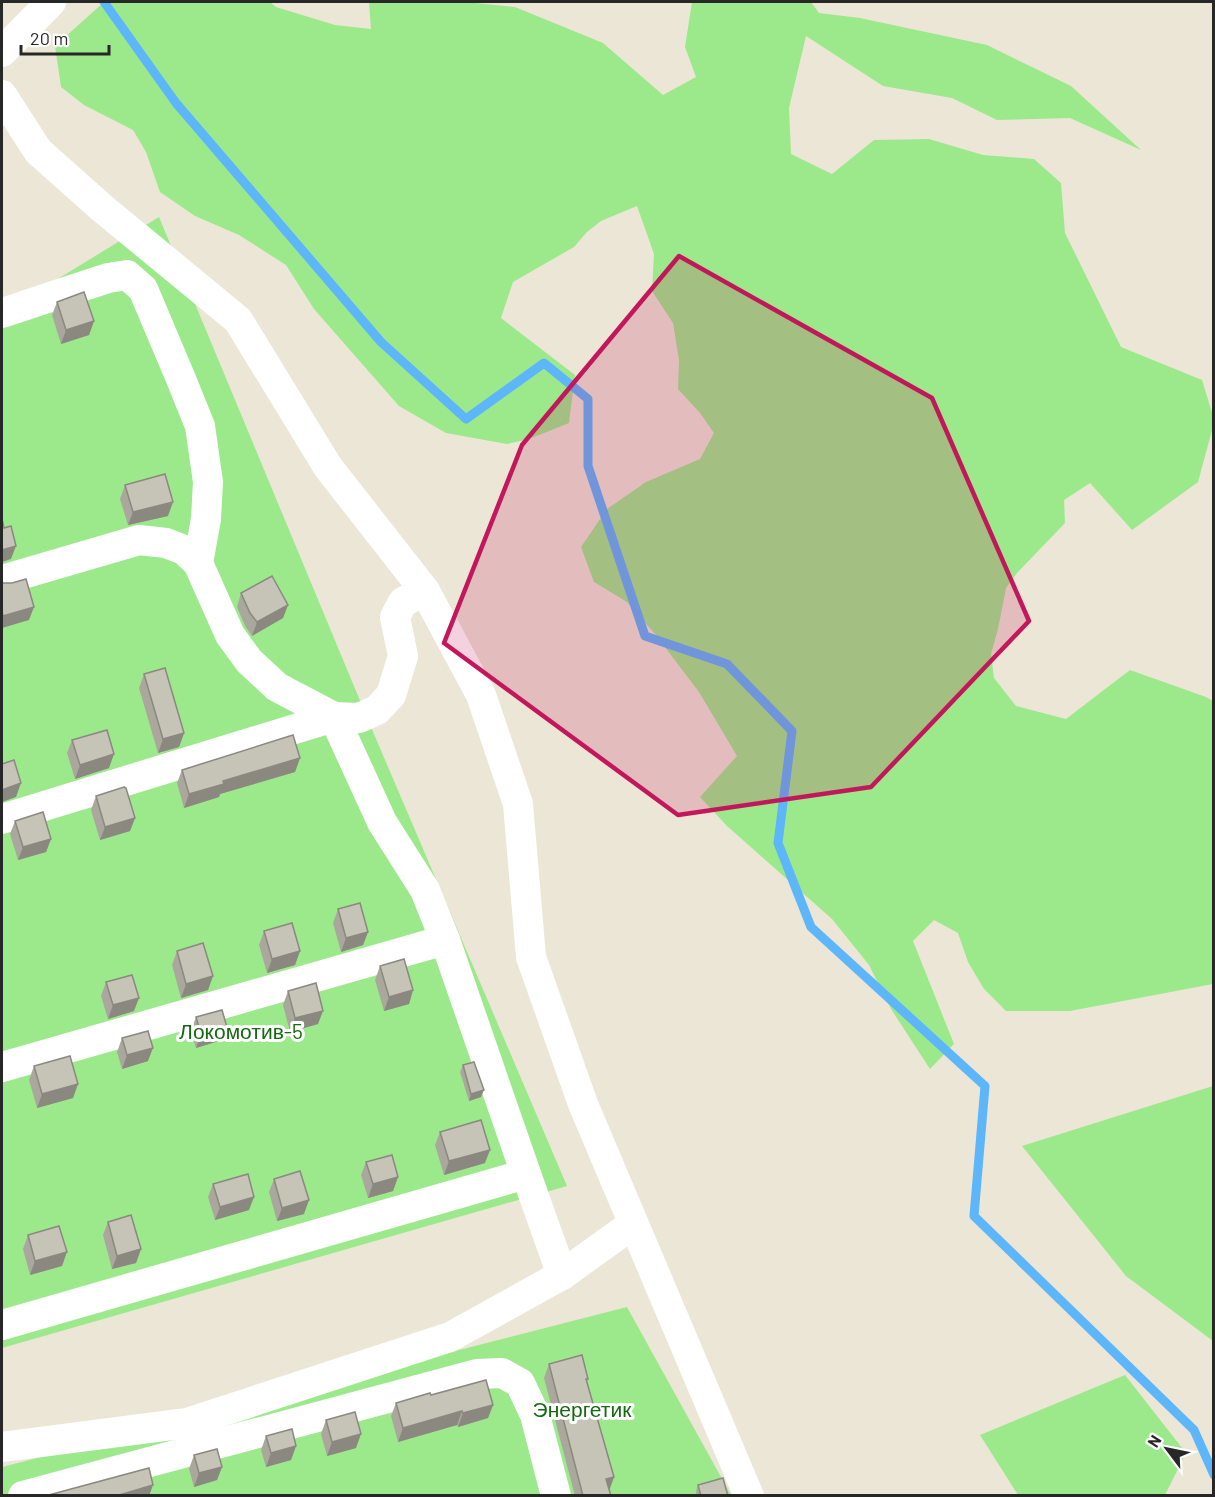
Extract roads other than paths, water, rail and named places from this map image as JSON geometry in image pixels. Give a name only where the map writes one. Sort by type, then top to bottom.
[{"type":"street","points":[[2,52],[51,2]]},
{"type":"street","points":[[2,95],[38,151],[102,208],[238,320],[328,467],[425,591],[481,695],[518,804],[531,957],[583,1104],[749,1496]]},
{"type":"street","points":[[2,313],[108,278],[127,275],[143,289],[200,426],[207,482],[206,519],[198,563]]},
{"type":"street","points":[[2,580],[139,540],[166,543],[184,550],[198,563],[230,635],[249,661],[277,687],[334,717],[382,822],[425,890],[445,940],[562,1275]]},
{"type":"street","points":[[2,819],[334,717],[359,718],[376,710],[391,695],[403,656],[395,617],[403,602],[425,591]]},
{"type":"street","points":[[2,1067],[445,940]]},
{"type":"street","points":[[2,1325],[526,1174]]},
{"type":"street","points":[[2,1447],[187,1423],[450,1337],[562,1275],[633,1224]]},
{"type":"street","points":[[23,1496],[477,1374],[502,1373],[520,1383],[535,1415],[556,1496]]},
{"type":"waterway","points":[[104,2],[176,103],[381,342],[466,419],[544,363],[588,399],[588,466],[645,636],[727,664],[792,731],[778,843],[811,927],[985,1086],[974,1216],[1194,1430],[1214,1475]]},
{"type":"park label","name":"Локомотив-5","points":[[241,1030]]},
{"type":"park label","name":"Энергетик","points":[[582,1408]]}]
